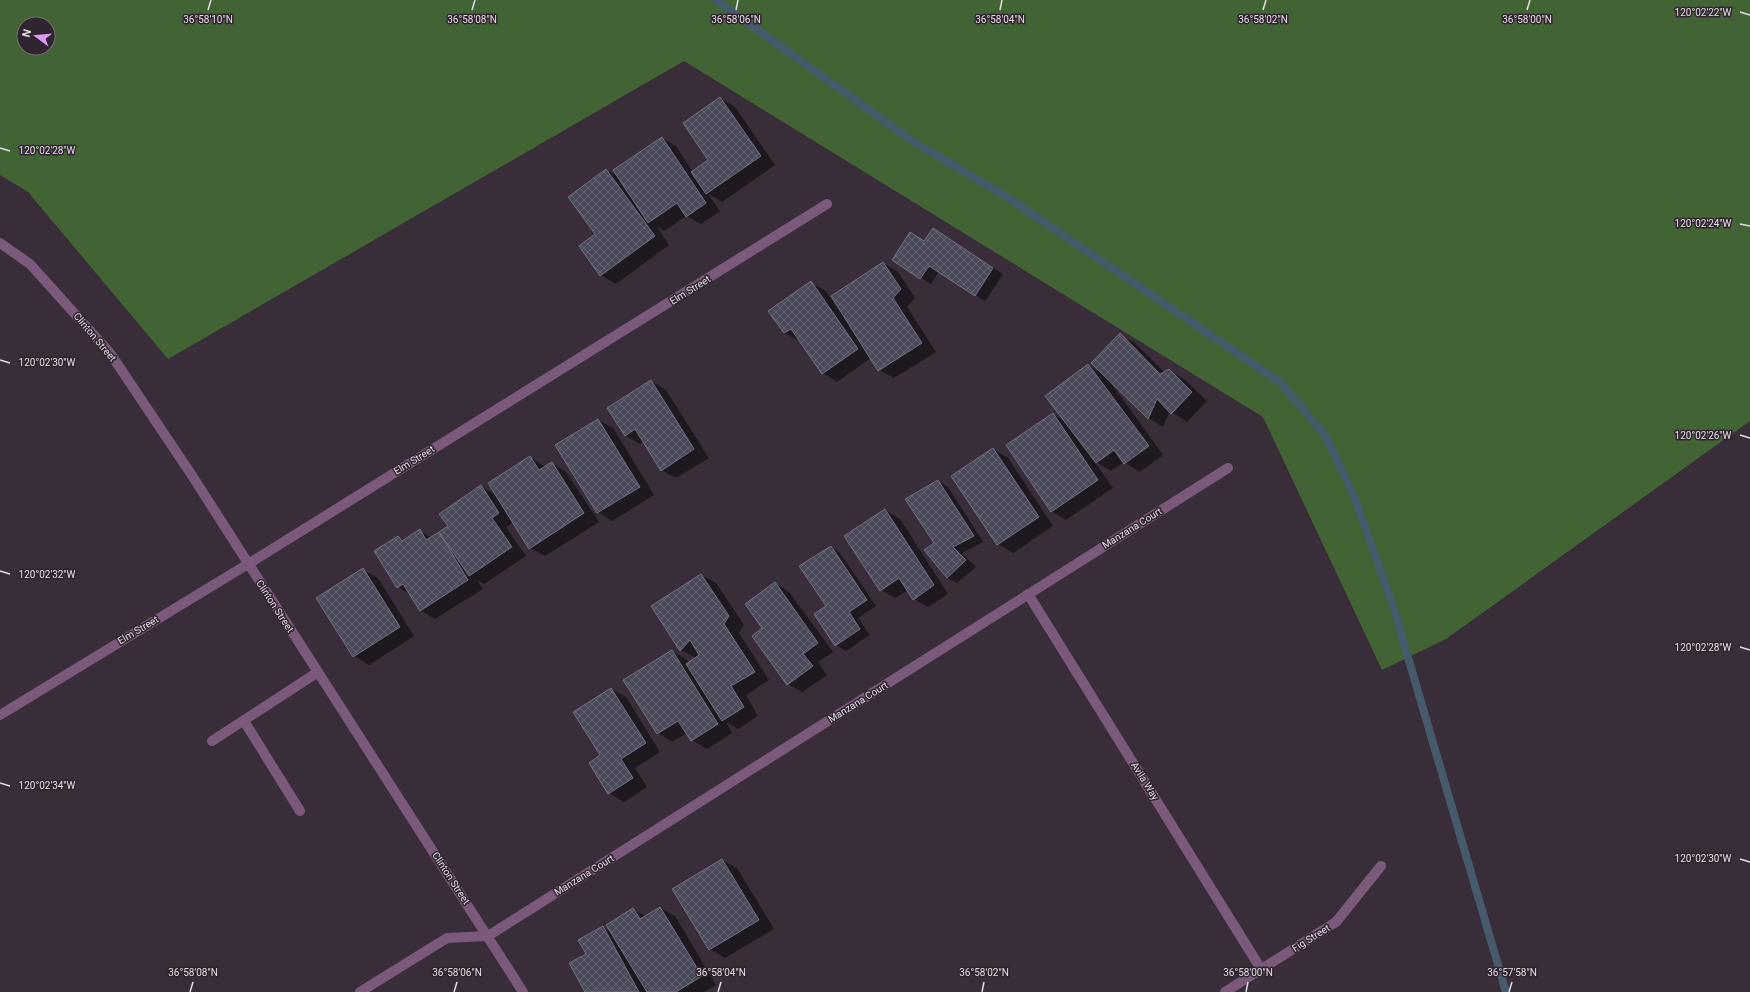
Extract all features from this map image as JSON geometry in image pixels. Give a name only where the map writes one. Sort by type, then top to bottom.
[{"type":"street","name":"Elm Street","points":[[0,715],[248,564],[827,204]]},
{"type":"street","name":"Clinton Street","points":[[0,243],[30,264],[110,353],[318,672],[523,992]]},
{"type":"street","name":"Manzana Court","points":[[488,936],[1228,468]]},
{"type":"street","name":"Avila Way","points":[[1028,594],[1261,969]]},
{"type":"street","points":[[212,741],[318,672]]},
{"type":"street","points":[[244,721],[300,812]]},
{"type":"street","name":"Fig Street","points":[[1225,992],[1336,922],[1381,866]]},
{"type":"street","points":[[360,992],[447,938],[488,936]]},
{"type":"green space","points":[[0,0],[1750,0],[1750,421],[1446,639],[1382,670],[1263,417],[684,61],[168,359],[28,192],[0,175]]},
{"type":"building","points":[[720,97],[761,156],[706,194],[691,172],[708,160],[683,123]]},
{"type":"building","points":[[662,137],[706,203],[686,217],[677,203],[648,223],[613,170]]},
{"type":"building","points":[[606,169],[655,236],[600,276],[579,246],[595,234],[568,197]]},
{"type":"building","points":[[933,228],[993,268],[975,296],[929,266],[920,279],[892,260],[910,232],[924,241]]},
{"type":"building","points":[[883,262],[901,289],[893,298],[922,343],[878,371],[831,296]]},
{"type":"building","points":[[811,281],[858,349],[822,374],[791,329],[784,333],[768,311]]},
{"type":"building","points":[[1120,333],[1160,374],[1169,369],[1192,392],[1171,414],[1157,399],[1148,419],[1091,363]]},
{"type":"building","points":[[1088,364],[1149,446],[1124,464],[1114,450],[1096,463],[1045,396]]},
{"type":"building","points":[[651,380],[694,449],[661,471],[635,429],[625,436],[607,408]]},
{"type":"building","points":[[1053,413],[1098,480],[1051,512],[1006,445]]},
{"type":"building","points":[[598,419],[640,487],[597,513],[555,445]]},
{"type":"building","points":[[993,448],[1039,517],[997,545],[951,476]]},
{"type":"building","points":[[530,456],[539,470],[552,462],[584,513],[529,549],[488,483]]},
{"type":"building","points":[[938,480],[974,536],[953,547],[966,560],[947,578],[924,550],[934,543],[905,499]]},
{"type":"building","points":[[481,485],[499,513],[492,518],[512,547],[469,576],[439,532],[448,526],[439,514]]},
{"type":"building","points":[[885,509],[934,585],[913,600],[899,578],[880,591],[844,536]]},
{"type":"building","points":[[420,529],[426,540],[439,532],[468,580],[420,611],[403,584],[397,588],[374,551],[398,536],[402,541]]},
{"type":"building","points":[[831,546],[867,600],[849,612],[860,629],[835,646],[814,614],[826,606],[799,566]]},
{"type":"building","points":[[363,568],[400,627],[353,657],[316,598]]},
{"type":"building","points":[[701,574],[729,616],[724,624],[755,672],[731,686],[744,707],[722,721],[686,664],[699,655],[690,640],[680,651],[651,606]]},
{"type":"building","points":[[775,582],[818,643],[803,654],[813,666],[787,685],[752,636],[762,628],[745,604]]},
{"type":"building","points":[[672,650],[718,724],[691,741],[678,721],[657,734],[623,680]]},
{"type":"building","points":[[611,688],[646,743],[621,759],[633,778],[608,794],[589,763],[600,755],[573,712]]},
{"type":"building","points":[[722,859],[759,920],[709,950],[672,889]]},
{"type":"building","points":[[660,907],[702,976],[676,992],[647,992],[606,925],[633,908],[640,919]]},
{"type":"building","points":[[603,926],[639,992],[585,992],[569,963],[586,954],[578,940]]},
{"type":"waterway","points":[[716,0],[911,140],[1007,197],[1280,382],[1325,435],[1354,496],[1393,606],[1506,992]]}]
